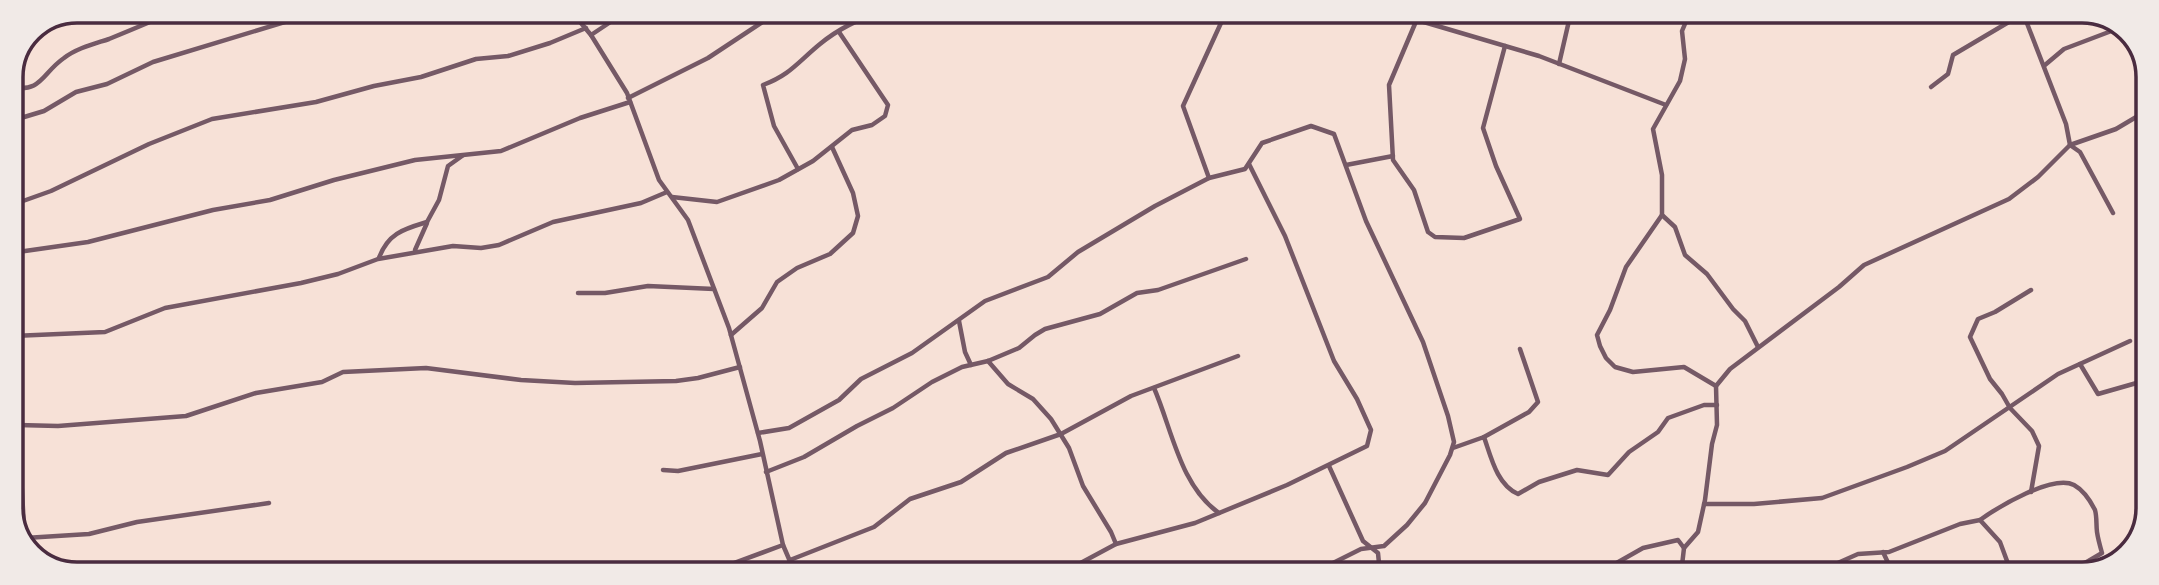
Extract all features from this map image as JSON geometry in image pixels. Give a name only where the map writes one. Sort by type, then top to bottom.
[{"type":"street","points":[[23,88],[28,89],[43,79],[71,53],[148,23]]},
{"type":"street","points":[[23,117],[44,111],[76,92],[107,84],[153,62],[281,23]]},
{"type":"street","points":[[582,23],[592,35],[629,100],[659,180],[688,220],[731,335],[758,433],[783,545],[790,560],[874,527],[910,499],[961,482],[1006,453],[1061,434],[1131,396],[1238,356]]},
{"type":"street","points":[[592,35],[610,23]]},
{"type":"street","points":[[23,251],[88,242],[188,216],[270,200],[334,180],[415,160],[501,151],[629,100],[708,58],[761,23]]},
{"type":"street","points":[[798,169],[774,126],[763,85],[786,75],[822,42],[858,23]]},
{"type":"street","points":[[1209,178],[1184,106],[1220,23]]},
{"type":"street","points":[[1416,23],[1389,85],[1393,160],[1414,190],[1427,232],[1435,237],[1464,238],[1520,219],[1496,166],[1483,128],[1505,46]]},
{"type":"street","points":[[1427,23],[1559,64],[1666,105]]},
{"type":"street","points":[[1559,64],[1569,23]]},
{"type":"street","points":[[1685,23],[1682,31],[1685,59],[1680,81],[1653,129],[1662,175],[1662,215],[1626,267],[1610,310],[1597,335],[1606,358],[1615,367],[1633,372],[1684,366],[1716,386]]},
{"type":"street","points":[[1931,86],[1948,74],[1953,55],[2007,23]]},
{"type":"street","points":[[2028,23],[2066,124],[2070,145],[2080,152],[2113,213]]},
{"type":"street","points":[[23,201],[212,119],[316,102],[374,86],[421,77],[475,59],[508,56],[586,28]]},
{"type":"street","points":[[2045,65],[2064,49],[2111,31]]},
{"type":"street","points":[[23,336],[106,332],[165,308],[302,283],[338,274],[378,259],[453,246],[481,248],[499,245],[553,222],[641,203],[669,194],[717,202],[779,180],[832,147],[852,130],[872,125],[885,116],[888,105],[839,32]]},
{"type":"street","points":[[1683,562],[1684,548],[1698,533],[1704,504],[1717,425],[1716,386],[1730,369],[1864,265],[2009,199],[2038,177],[2070,145],[2116,129],[2136,117]]},
{"type":"street","points":[[758,433],[789,428],[839,400],[861,379],[912,354],[985,301],[1048,277],[1078,252],[1155,206],[1209,178],[1245,169],[1262,143],[1311,126],[1334,134],[1366,221],[1423,342],[1454,442],[1425,503],[1407,525],[1384,547],[1371,547],[1338,562]]},
{"type":"street","points":[[731,335],[762,308],[776,282],[797,268],[830,254],[853,233],[858,215],[853,193],[832,147]]},
{"type":"street","points":[[415,251],[439,200],[448,166],[463,155]]},
{"type":"street","points":[[1346,165],[1393,156]]},
{"type":"street","points":[[1082,562],[1116,544],[1195,523],[1329,466],[1367,446],[1371,429],[1334,361],[1285,236],[1249,163]]},
{"type":"street","points":[[1662,215],[1675,227],[1685,255],[1707,274],[1745,321],[1758,346]]},
{"type":"street","points":[[378,259],[389,238],[398,231],[427,222]]},
{"type":"street","points":[[765,472],[804,457],[893,408],[932,382],[1019,348],[1045,329],[1100,314],[1137,293],[1158,290],[1247,259]]},
{"type":"street","points":[[578,293],[605,293],[648,286],[714,289]]},
{"type":"street","points":[[2031,290],[1978,319],[1970,337],[1990,379],[2010,408],[2032,431],[2039,446],[2031,492]]},
{"type":"street","points":[[959,321],[965,352],[971,365]]},
{"type":"street","points":[[1704,504],[1754,505],[1822,498],[1907,467],[1945,450],[2058,374],[2130,341]]},
{"type":"street","points":[[1452,448],[1484,437],[1528,412],[1538,402],[1520,349]]},
{"type":"street","points":[[988,361],[1008,384],[1033,399],[1061,434],[1069,447],[1083,486],[1116,544]]},
{"type":"street","points":[[2080,364],[2098,394],[2136,383]]},
{"type":"street","points":[[23,425],[58,426],[186,416],[256,393],[323,382],[344,372],[426,368],[521,380],[575,383],[676,381],[740,367]]},
{"type":"street","points":[[1154,388],[1177,450],[1197,492],[1207,505],[1219,513]]},
{"type":"street","points":[[1484,437],[1496,470],[1511,491],[1518,494],[1539,482],[1577,470],[1608,475],[1629,452],[1658,432],[1668,418],[1704,405],[1717,405]]},
{"type":"street","points":[[663,470],[678,471],[762,454]]},
{"type":"street","points":[[1329,466],[1363,541],[1378,553],[1379,562]]},
{"type":"street","points":[[1840,562],[1858,554],[1889,552],[1960,524],[1980,520],[1998,507],[2044,486],[2058,483],[2074,485],[2088,498],[2096,514],[2102,553],[2087,562]]},
{"type":"street","points":[[32,538],[89,534],[137,522],[269,503]]},
{"type":"street","points":[[1980,520],[2000,542],[2007,562]]},
{"type":"street","points":[[1617,562],[1643,548],[1678,540],[1684,548]]},
{"type":"street","points":[[737,562],[783,545]]},
{"type":"street","points":[[1883,552],[1888,562]]}]
